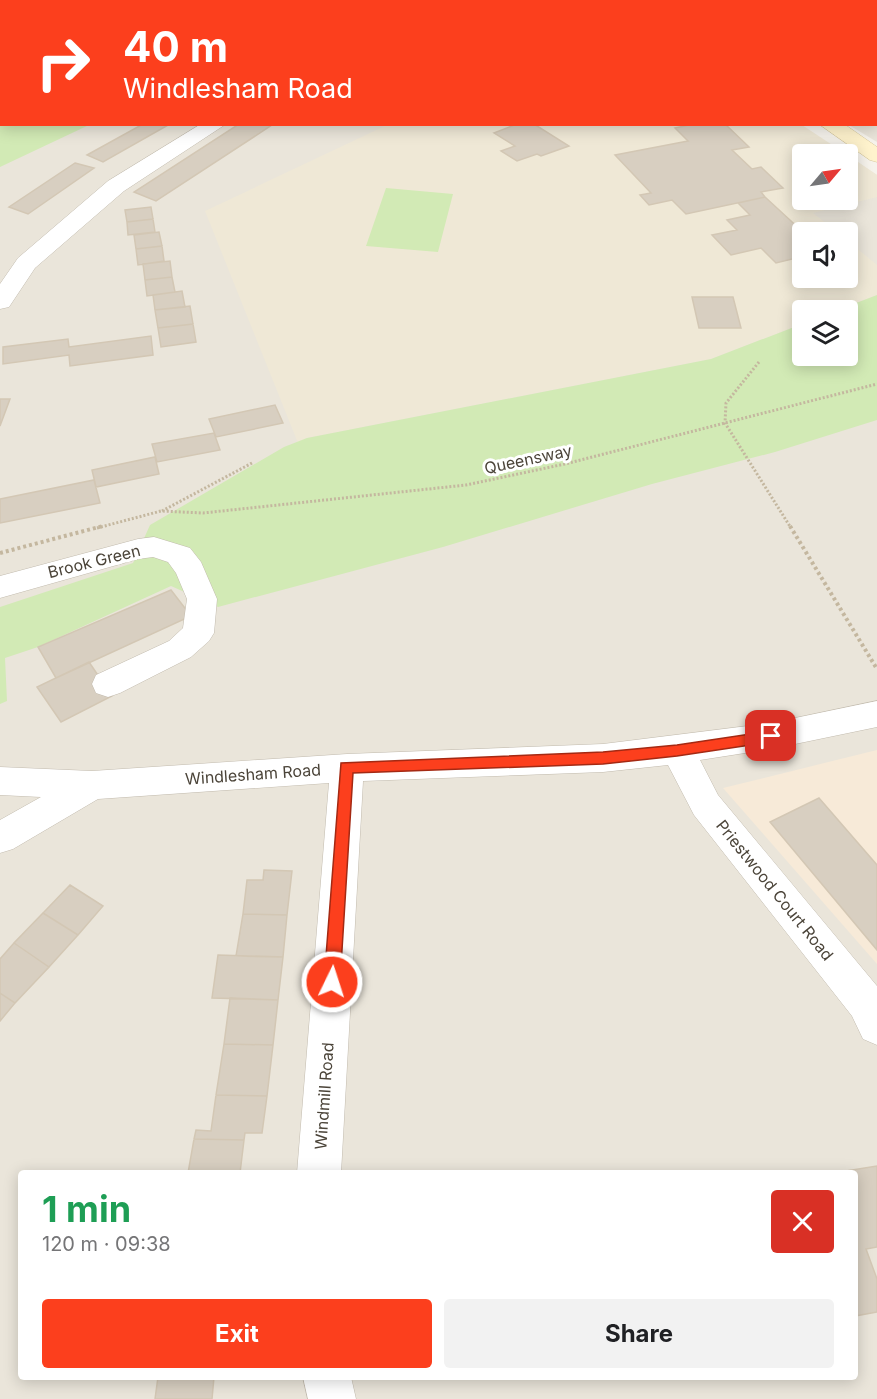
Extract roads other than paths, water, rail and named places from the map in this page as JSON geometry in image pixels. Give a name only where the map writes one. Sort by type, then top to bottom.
[{"type":"street","points":[[0,302],[26,263],[116,186],[213,126]]},
{"type":"street","points":[[832,126],[877,156]]},
{"type":"street","points":[[0,260],[26,263]]},
{"type":"street","name":"Brook Green","points":[[0,587],[138,549],[154,547],[179,555],[190,570],[202,599],[198,633],[180,649],[108,684]]},
{"type":"street","name":"Windlesham Road","points":[[0,781],[92,785],[346,768],[603,758],[771,736],[877,714]]},
{"type":"street","name":"Priestwood Court Road","points":[[677,750],[706,804],[866,1003],[877,1026]]},
{"type":"street","name":"Windmill Road","points":[[319,1170],[346,768]]},
{"type":"street","name":"Windlesham Road","points":[[0,838],[92,785]]},
{"type":"street","points":[[328,1380],[332,1399]]}]
